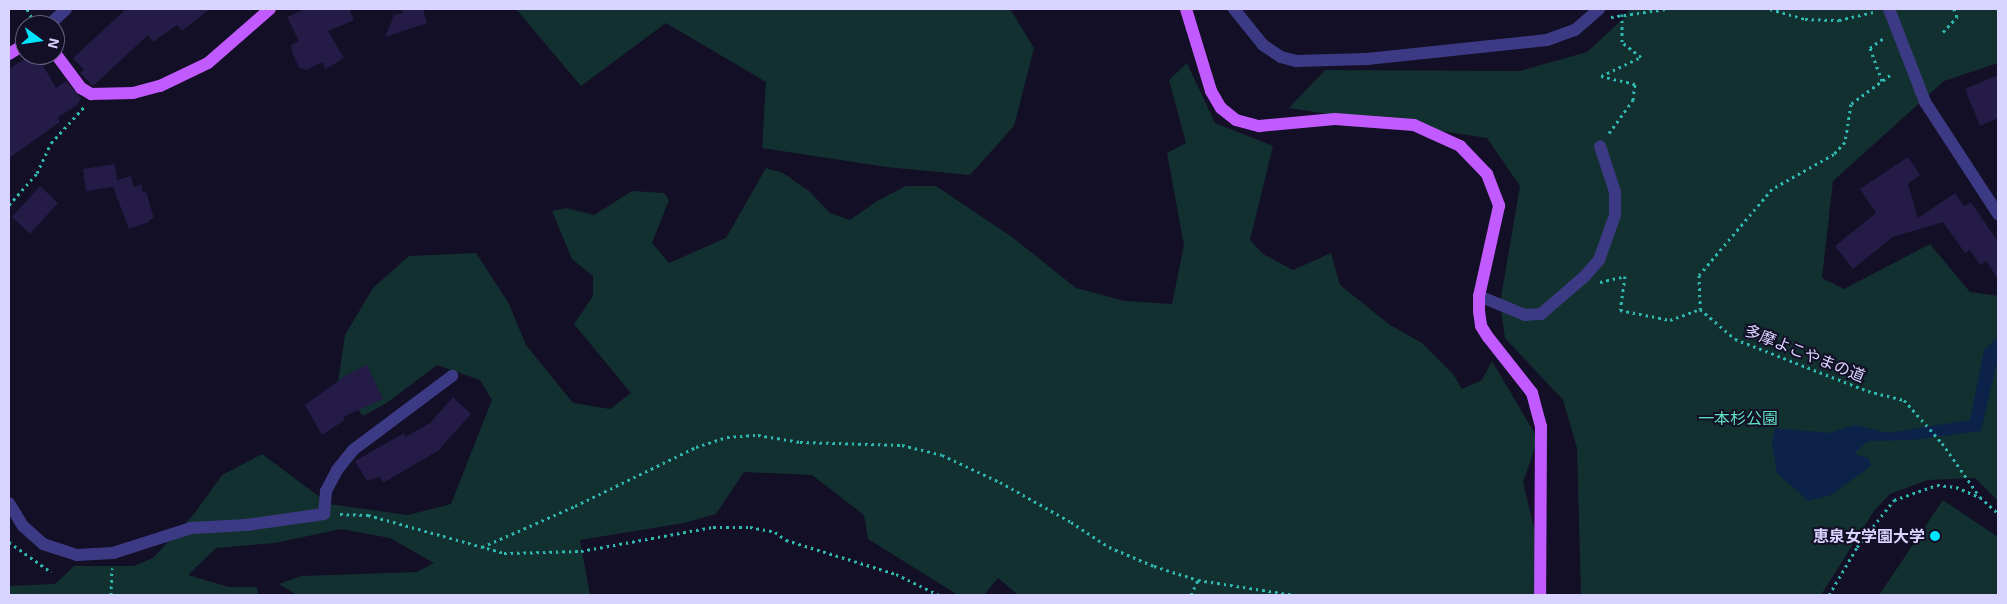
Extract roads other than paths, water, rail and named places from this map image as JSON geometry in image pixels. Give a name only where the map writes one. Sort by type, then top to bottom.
[{"type":"main road","points":[[64,65],[81,88],[91,94],[133,93],[192,72],[231,44],[270,9]]},
{"type":"main road","points":[[1186,9],[1216,100],[1229,115],[1244,124],[1277,126],[1335,119],[1400,123],[1442,135],[1470,154],[1493,183],[1499,206],[1479,296],[1481,326],[1532,393],[1541,427],[1540,595]]},
{"type":"street","points":[[1234,9],[1263,45],[1281,58],[1296,61],[1367,59],[1547,40],[1575,30],[1600,9]]},
{"type":"street","points":[[1889,9],[1925,102],[1996,207]]},
{"type":"street","points":[[1479,296],[1525,315],[1541,314],[1566,290],[1585,276],[1599,260],[1615,215],[1615,192],[1600,146]]},
{"type":"street","points":[[9,504],[23,526],[42,544],[77,554],[112,553],[191,528],[258,524],[324,514],[326,492],[337,470],[353,450],[452,376]]},
{"type":"water","points":[[1998,337],[1998,358],[1981,431],[1912,440],[1868,441],[1854,454],[1869,458],[1871,466],[1831,495],[1808,501],[1777,473],[1772,444],[1775,428],[1829,433],[1855,425],[1888,433],[1970,420],[1984,350]]},
{"type":"place","name":"恵泉女学園大学","points":[[1935,536]]},
{"type":"park label","name":"一本杉公園","points":[[1738,418]]}]
